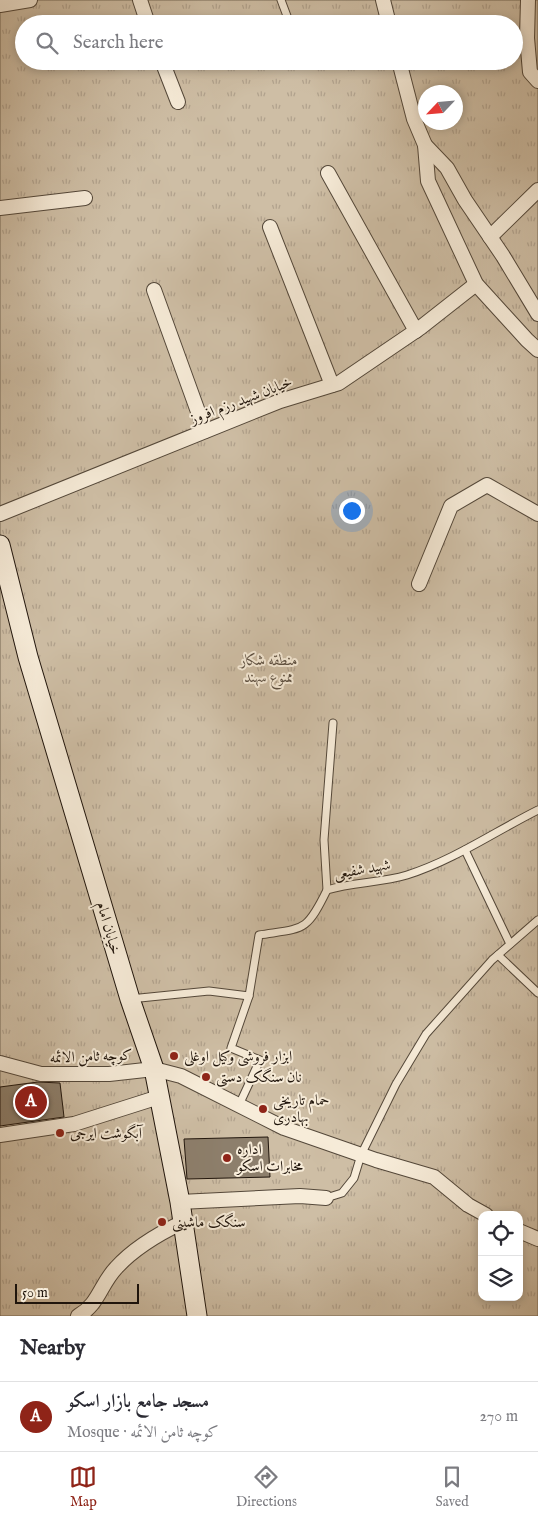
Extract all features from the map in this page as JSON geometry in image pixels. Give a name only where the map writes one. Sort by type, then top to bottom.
[{"type":"street","points":[[0,5],[30,0]]},
{"type":"street","points":[[140,0],[145,15]]},
{"type":"street","points":[[383,0],[387,15]]},
{"type":"street","points":[[528,0],[527,38],[530,72],[538,81]]},
{"type":"street","points":[[166,70],[178,102]]},
{"type":"street","points":[[401,70],[414,119],[424,145],[428,181],[476,284],[538,350]]},
{"type":"street","points":[[424,145],[447,168],[465,200],[538,314]]},
{"type":"street","points":[[328,173],[416,331]]},
{"type":"street","points":[[490,237],[538,190]]},
{"type":"street","points":[[0,208],[85,198]]},
{"type":"street","points":[[270,227],[332,385]]},
{"type":"street","name":"خیابان شهید رزم افروز","points":[[0,514],[280,401],[339,383],[416,331],[476,284]]},
{"type":"street","points":[[154,290],[205,431]]},
{"type":"street","points":[[419,584],[451,506],[487,485],[538,514]]},
{"type":"street","name":"خیابان امام","points":[[0,545],[28,657],[130,999],[154,1069],[180,1202],[197,1316]]},
{"type":"street","name":"کوچه ثامن الائمه","points":[[0,1063],[40,1074],[110,1074],[154,1069]]},
{"type":"street","points":[[154,1069],[181,1076],[284,1128],[361,1155],[434,1177],[468,1205],[479,1211]]},
{"type":"street","points":[[0,1135],[74,1124],[159,1097]]},
{"type":"street","points":[[180,1202],[300,1196],[326,1198]]},
{"type":"street","points":[[78,1316],[93,1306],[104,1283],[116,1268],[134,1252],[165,1231],[183,1222]]},
{"type":"street","points":[[523,1233],[538,1239]]},
{"type":"lane","points":[[281,0],[287,15]]},
{"type":"lane","points":[[327,890],[324,840],[334,723]]},
{"type":"lane","name":"شهید شفیعی","points":[[249,996],[259,935],[301,929],[315,915],[327,890],[344,885],[405,876],[452,858],[538,810]]},
{"type":"lane","points":[[465,850],[510,944]]},
{"type":"lane","points":[[326,1198],[342,1193],[354,1178],[361,1155],[396,1084],[426,1034],[498,955],[538,920]]},
{"type":"lane","points":[[498,955],[538,993]]},
{"type":"lane","points":[[130,999],[209,991],[249,996],[231,1048],[260,1060],[239,1105]]},
{"type":"green space","name":"منطقه شکار ممنوع سهند","points":[[0,0],[538,0],[538,1316],[0,1316]]},
{"type":"building","points":[[38,1082],[60,1083],[64,1117],[0,1126],[0,1087]]},
{"type":"building","name":"اداره مخابرات اسکو","points":[[268,1137],[270,1177],[187,1179],[184,1139]]},
{"type":"place","name":"ابزار فروشی وکیل اوغلی","points":[[174,1056]]},
{"type":"place","name":"نان سنگک دستی","points":[[206,1077]]},
{"type":"place","name":"مسجد جامع بازار اسکو","points":[[31,1102]]},
{"type":"place","name":"حمام تاریخی بهادری","points":[[263,1109]]},
{"type":"place","name":"آبگوشت ایرجی","points":[[60,1133]]},
{"type":"place","name":"اداره مخابرات اسکو","points":[[227,1158]]},
{"type":"place","name":"سنگک ماشینی","points":[[162,1222]]}]
